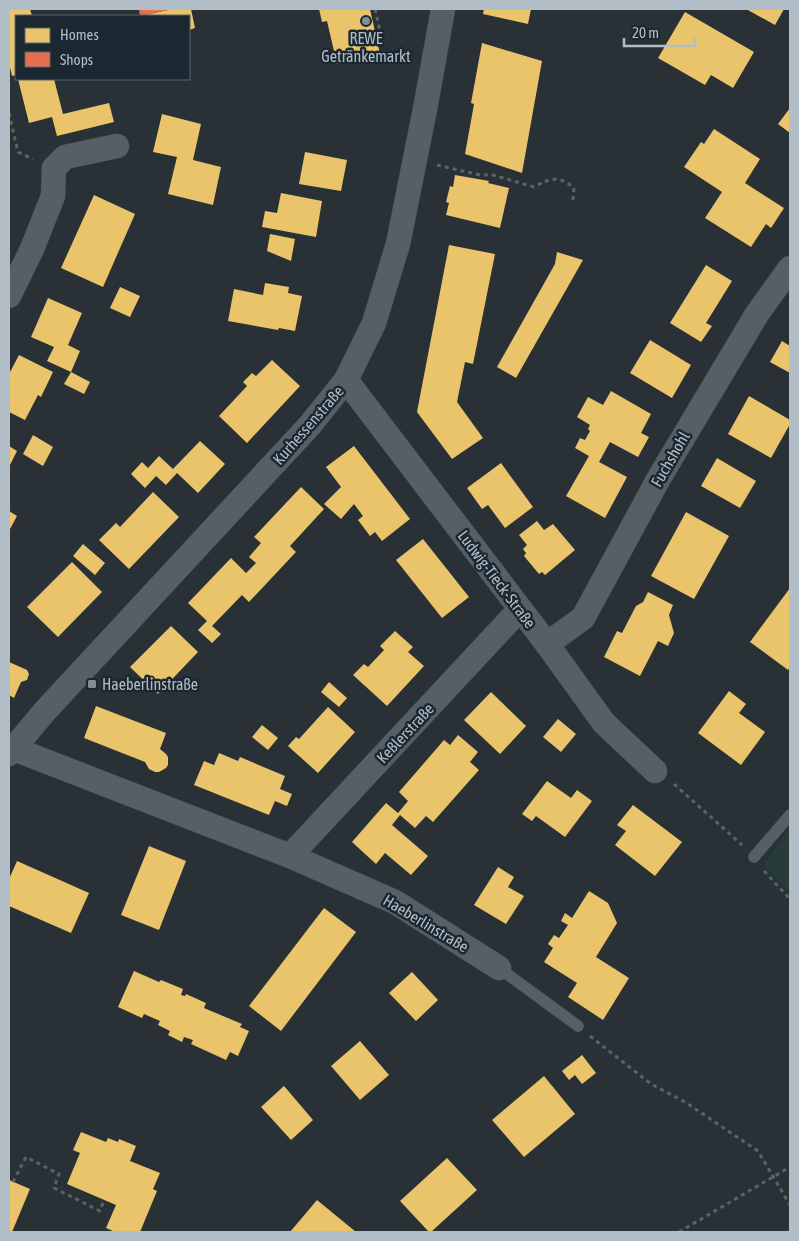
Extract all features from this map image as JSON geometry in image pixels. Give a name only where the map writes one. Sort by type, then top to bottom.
[{"type":"street","name":"Kurhessenstraße","points":[[10,750],[310,425],[346,380],[374,323],[398,244],[443,9]]},
{"type":"street","points":[[9,296],[32,249],[53,196],[54,168],[65,157],[118,146]]},
{"type":"street","name":"Fuchshohl","points":[[547,644],[583,618],[659,478],[757,314],[790,268]]},
{"type":"street","name":"Ludwig-Tieck-Straße","points":[[346,380],[547,644],[604,723],[655,771]]},
{"type":"street","name":"Keßlerstraße","points":[[290,856],[520,609]]},
{"type":"street","name":"Haeberlinstraße","points":[[10,750],[290,856],[395,902],[499,968]]},
{"type":"lane","points":[[754,857],[790,815]]},
{"type":"lane","name":"Haeberlinstraße","points":[[499,968],[578,1026]]},
{"type":"path","points":[[375,9],[384,48]]},
{"type":"path","points":[[9,112],[18,152],[54,168]]},
{"type":"path","points":[[434,164],[480,175],[493,175],[534,188],[547,180],[557,178],[574,188],[573,200]]},
{"type":"path","points":[[655,771],[679,788],[754,857],[790,899]]},
{"type":"path","points":[[578,1026],[651,1084],[685,1102],[758,1151],[790,1205]]},
{"type":"path","points":[[13,1182],[26,1157],[60,1174],[54,1188],[100,1211],[104,1200]]},
{"type":"path","points":[[679,1232],[790,1167]]},
{"type":"green space","points":[[790,827],[790,893],[763,865]]},
{"type":"building: Homes","points":[[9,9],[30,9],[32,15],[15,15],[15,75],[12,76],[9,63]]},
{"type":"building: Homes","points":[[172,9],[191,9],[195,28],[190,30],[190,15],[145,15]]},
{"type":"building: Homes","points":[[319,9],[370,9],[380,54],[337,64],[327,21],[322,22]]},
{"type":"building: Homes","points":[[484,9],[531,9],[528,24],[483,14]]},
{"type":"building: Homes","points":[[746,9],[784,9],[775,25]]},
{"type":"building: Homes","points":[[685,12],[754,52],[733,88],[711,75],[705,85],[658,58]]},
{"type":"building: Homes","points":[[482,43],[542,61],[522,173],[465,154],[474,104],[471,103]]},
{"type":"building: Homes","points":[[18,80],[54,80],[63,114],[109,103],[114,122],[57,136],[52,117],[29,123]]},
{"type":"building: Homes","points":[[790,108],[790,133],[778,124]]},
{"type":"building: Homes","points":[[162,114],[201,124],[193,160],[221,167],[213,205],[168,194],[177,157],[153,152]]},
{"type":"building: Homes","points":[[714,129],[760,159],[745,183],[784,208],[771,228],[766,224],[751,247],[705,218],[722,192],[684,167],[701,142],[704,144]]},
{"type":"building: Homes","points":[[305,152],[347,160],[341,191],[299,184]]},
{"type":"building: Homes","points":[[455,175],[489,181],[488,183],[509,188],[500,228],[446,215],[449,203],[446,202],[450,186],[453,187]]},
{"type":"building: Homes","points":[[281,193],[322,201],[316,237],[262,227],[265,211],[277,213]]},
{"type":"building: Homes","points":[[94,195],[135,214],[103,287],[61,268]]},
{"type":"building: Homes","points":[[270,234],[295,239],[291,261],[267,251]]},
{"type":"building: Homes","points":[[449,245],[495,254],[473,364],[465,362],[457,402],[483,438],[452,459],[417,412]]},
{"type":"building: Homes","points":[[557,252],[583,260],[516,378],[497,367],[555,264]]},
{"type":"building: Homes","points":[[706,265],[732,281],[706,323],[712,326],[701,342],[670,323]]},
{"type":"building: Homes","points":[[265,283],[289,287],[288,293],[302,296],[295,331],[279,328],[278,330],[228,321],[234,289],[263,295]]},
{"type":"building: Homes","points":[[120,287],[140,296],[130,317],[110,308]]},
{"type":"building: Homes","points":[[48,298],[82,313],[68,345],[80,351],[71,372],[47,361],[54,347],[31,337]]},
{"type":"building: Homes","points":[[650,340],[691,365],[672,398],[630,373]]},
{"type":"building: Homes","points":[[782,341],[790,346],[790,373],[770,362]]},
{"type":"building: Homes","points":[[19,355],[53,372],[41,397],[38,395],[25,420],[9,412],[9,374]]},
{"type":"building: Homes","points":[[272,360],[300,386],[247,443],[219,416],[247,386],[243,382],[252,373],[256,376]]},
{"type":"building: Homes","points":[[71,372],[90,382],[84,394],[64,384]]},
{"type":"building: Homes","points":[[611,391],[651,414],[641,433],[649,437],[638,457],[610,442],[599,462],[627,477],[605,518],[566,496],[589,456],[575,448],[580,438],[585,440],[590,431],[588,429],[590,425],[577,417],[588,397],[603,405]]},
{"type":"building: Homes","points":[[749,396],[790,420],[790,424],[771,458],[728,434]]},
{"type":"building: Homes","points":[[33,435],[53,447],[43,466],[23,454]]},
{"type":"building: Homes","points":[[200,441],[225,464],[198,493],[177,473],[166,485],[156,476],[145,488],[131,474],[142,462],[148,468],[159,456],[173,469]]},
{"type":"building: Homes","points":[[9,446],[17,451],[9,467]]},
{"type":"building: Homes","points":[[354,446],[410,519],[382,541],[375,532],[370,536],[358,520],[363,516],[354,504],[341,519],[324,504],[341,487],[326,467]]},
{"type":"building: Homes","points":[[717,458],[756,481],[740,508],[701,486]]},
{"type":"building: Homes","points":[[501,463],[533,507],[505,528],[488,505],[482,509],[467,488]]},
{"type":"building: Homes","points":[[301,487],[324,509],[290,546],[296,552],[249,602],[242,595],[212,626],[221,634],[212,643],[198,630],[207,621],[188,603],[231,558],[246,573],[256,563],[249,557],[261,543],[254,537]]},
{"type":"building: Homes","points":[[153,492],[179,517],[129,569],[99,540],[116,523],[120,527]]},
{"type":"building: Homes","points":[[9,511],[17,516],[10,529],[9,528]]},
{"type":"building: Homes","points":[[686,512],[729,536],[694,599],[651,576]]},
{"type":"building: Homes","points":[[537,521],[544,530],[553,524],[575,550],[545,575],[542,572],[539,574],[524,556],[526,553],[523,549],[527,545],[519,535]]},
{"type":"building: Homes","points":[[423,539],[469,597],[442,618],[396,560]]},
{"type":"building: Homes","points":[[83,544],[105,563],[95,575],[73,556]]},
{"type":"building: Homes","points":[[72,562],[102,592],[58,637],[27,607]]},
{"type":"building: Homes","points":[[790,588],[790,667],[788,670],[750,642]]},
{"type":"building: Homes","points":[[648,592],[673,605],[669,615],[674,633],[668,646],[658,641],[640,676],[604,657],[617,631],[622,633],[636,606],[643,602]]},
{"type":"building: Homes","points":[[171,626],[198,652],[158,694],[130,667]]},
{"type":"building: Homes","points":[[395,631],[413,647],[408,652],[424,666],[387,706],[353,675],[364,664],[368,667],[384,650],[380,646]]},
{"type":"building: Homes","points":[[9,662],[27,670],[29,674],[27,680],[21,682],[14,698],[9,695]]},
{"type":"building: Homes","points":[[329,682],[347,698],[339,707],[321,692]]},
{"type":"building: Homes","points":[[729,691],[746,704],[739,713],[765,732],[741,765],[698,733]]},
{"type":"building: Homes","points":[[491,692],[526,726],[500,754],[464,720]]},
{"type":"building: Homes","points":[[96,706],[166,733],[160,749],[168,757],[166,768],[155,772],[149,769],[145,762],[84,738]]},
{"type":"building: Homes","points":[[328,707],[355,732],[318,773],[288,746],[296,737],[299,739]]},
{"type":"building: Homes","points":[[558,719],[576,734],[561,752],[543,737]]},
{"type":"building: Homes","points":[[262,725],[278,738],[268,750],[252,737]]},
{"type":"building: Homes","points":[[458,735],[478,752],[470,762],[479,770],[433,822],[426,816],[415,828],[400,815],[392,825],[428,856],[411,875],[385,853],[376,864],[352,842],[386,803],[398,813],[408,801],[399,792],[444,740],[450,745]]},
{"type":"building: Homes","points":[[219,753],[238,761],[240,757],[285,776],[280,789],[292,794],[287,806],[275,801],[269,815],[194,785],[204,761],[214,765]]},
{"type":"building: Homes","points":[[547,781],[571,798],[577,790],[592,801],[565,837],[536,816],[532,821],[522,814]]},
{"type":"building: Homes","points":[[633,805],[682,842],[655,876],[615,845],[626,831],[617,825]]},
{"type":"building: Homes","points":[[149,846],[186,861],[159,930],[121,915]]},
{"type":"building: Homes","points":[[17,861],[89,893],[71,933],[9,906],[9,879]]},
{"type":"building: Homes","points":[[498,867],[514,877],[508,887],[524,896],[506,924],[474,905]]},
{"type":"building: Homes","points":[[589,891],[608,903],[617,923],[596,957],[629,978],[603,1020],[568,997],[577,983],[544,962],[553,948],[548,944],[554,935],[559,938],[568,925],[561,921],[565,913],[572,918]]},
{"type":"building: Homes","points":[[324,908],[356,932],[281,1031],[249,1006]]},
{"type":"building: Homes","points":[[134,971],[159,982],[161,980],[183,989],[181,995],[185,996],[186,994],[206,1003],[204,1008],[242,1024],[240,1027],[249,1031],[238,1056],[230,1052],[226,1060],[191,1044],[193,1040],[184,1037],[182,1042],[168,1035],[170,1031],[158,1025],[160,1021],[144,1014],[142,1018],[118,1007]]},
{"type":"building: Homes","points":[[412,972],[438,1000],[416,1021],[389,993]]},
{"type":"building: Homes","points":[[360,1041],[389,1075],[360,1100],[331,1066]]},
{"type":"building: Homes","points":[[582,1055],[596,1073],[582,1084],[575,1075],[569,1080],[562,1071]]},
{"type":"building: Homes","points":[[544,1076],[575,1114],[524,1157],[492,1120]]},
{"type":"building: Homes","points":[[284,1086],[313,1120],[291,1140],[261,1107]]},
{"type":"building: Homes","points":[[81,1132],[106,1142],[108,1138],[118,1142],[119,1139],[136,1146],[130,1161],[160,1173],[153,1189],[157,1191],[140,1232],[115,1232],[106,1228],[116,1205],[67,1184],[80,1153],[73,1150]]},
{"type":"building: Homes","points":[[447,1158],[477,1190],[429,1232],[400,1201]]},
{"type":"building: Homes","points":[[9,1180],[30,1189],[12,1232],[9,1232]]},
{"type":"building: Homes","points":[[317,1200],[356,1232],[290,1232]]},
{"type":"building: Shops","points":[[139,9],[168,9],[145,15],[140,15]]},
{"type":"place","name":"REWE Getränkemarkt","points":[[366,21]]},
{"type":"place","name":"Haeberlinstraße","points":[[92,684]]}]
